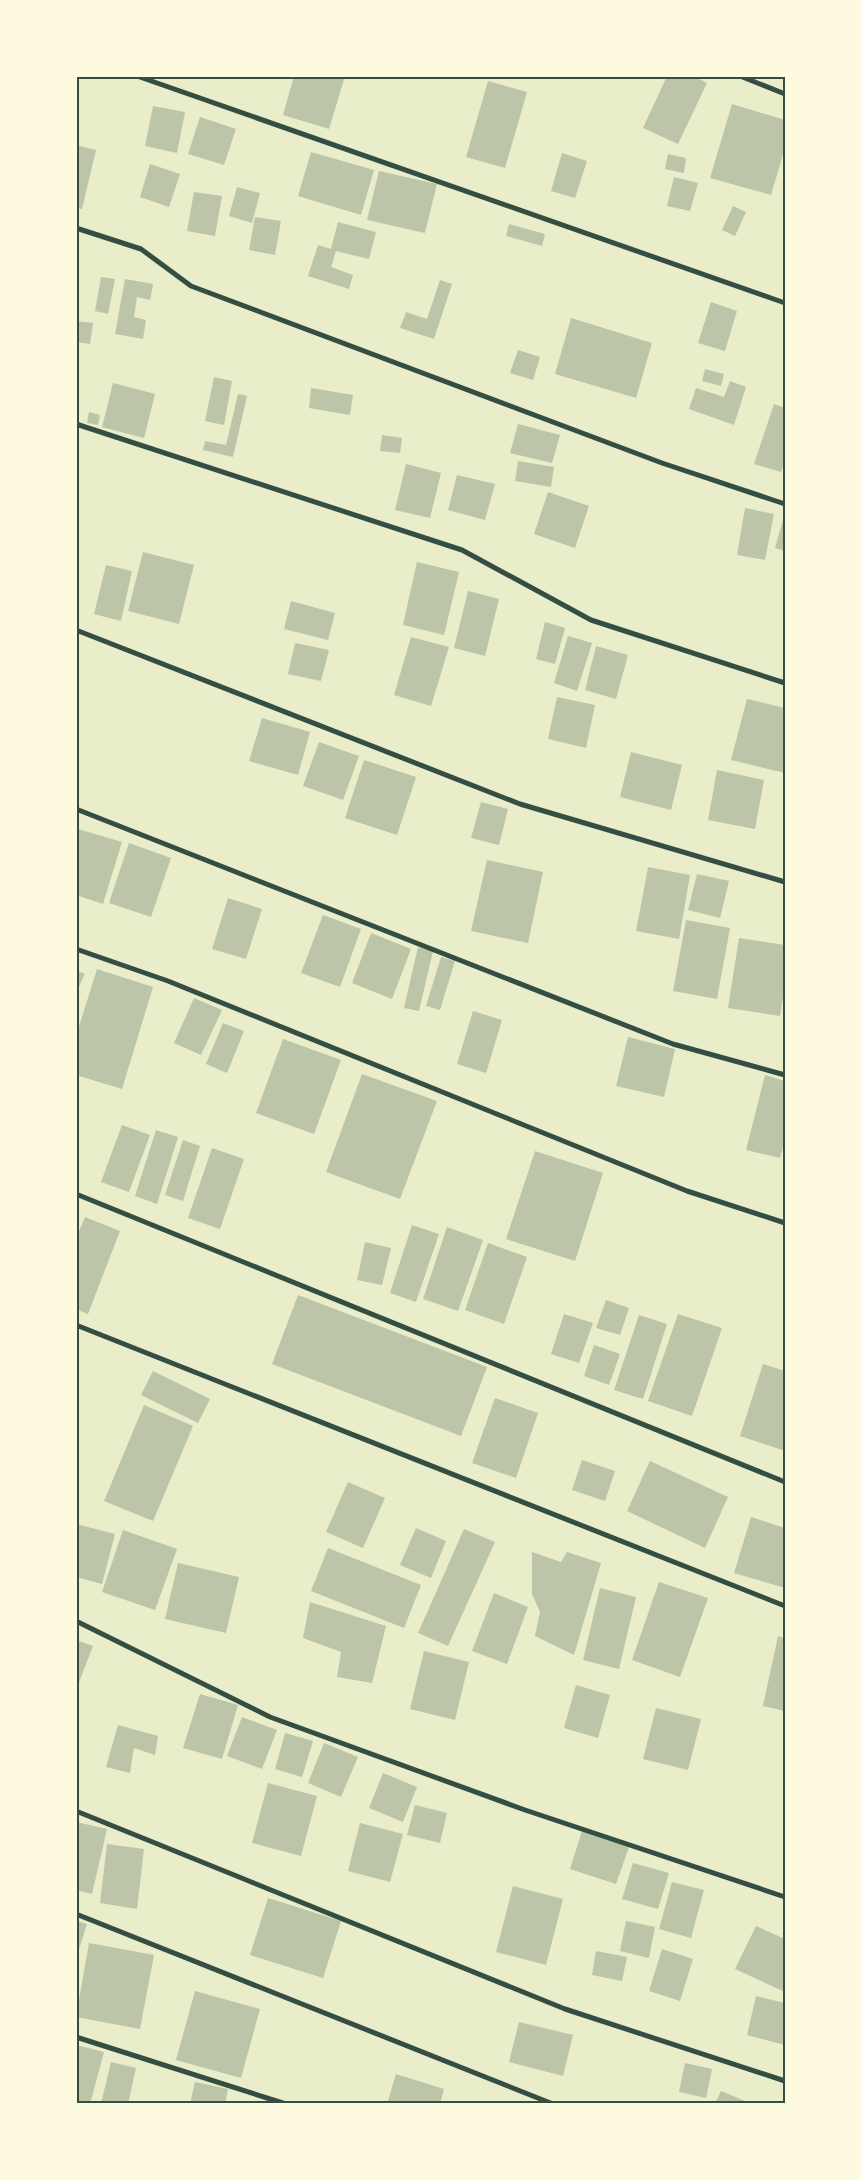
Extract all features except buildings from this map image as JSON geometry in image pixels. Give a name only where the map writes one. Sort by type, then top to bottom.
[{"type":"street","points":[[137,76],[785,303]]},
{"type":"street","points":[[740,76],[785,94]]},
{"type":"street","points":[[76,228],[141,249],[191,286],[662,463],[785,504]]},
{"type":"street","points":[[76,424],[462,550],[591,620],[785,683]]},
{"type":"street","points":[[76,630],[520,804],[785,882]]},
{"type":"street","points":[[76,809],[673,1044],[785,1075]]},
{"type":"street","points":[[76,949],[168,981],[687,1191],[785,1223]]},
{"type":"street","points":[[76,1194],[785,1482]]},
{"type":"street","points":[[76,1325],[785,1606]]},
{"type":"street","points":[[76,1621],[270,1717],[525,1810],[785,1897]]},
{"type":"street","points":[[76,1810],[565,2009],[785,2081]]},
{"type":"street","points":[[76,1914],[553,2104]]},
{"type":"street","points":[[76,2037],[286,2104]]}]
